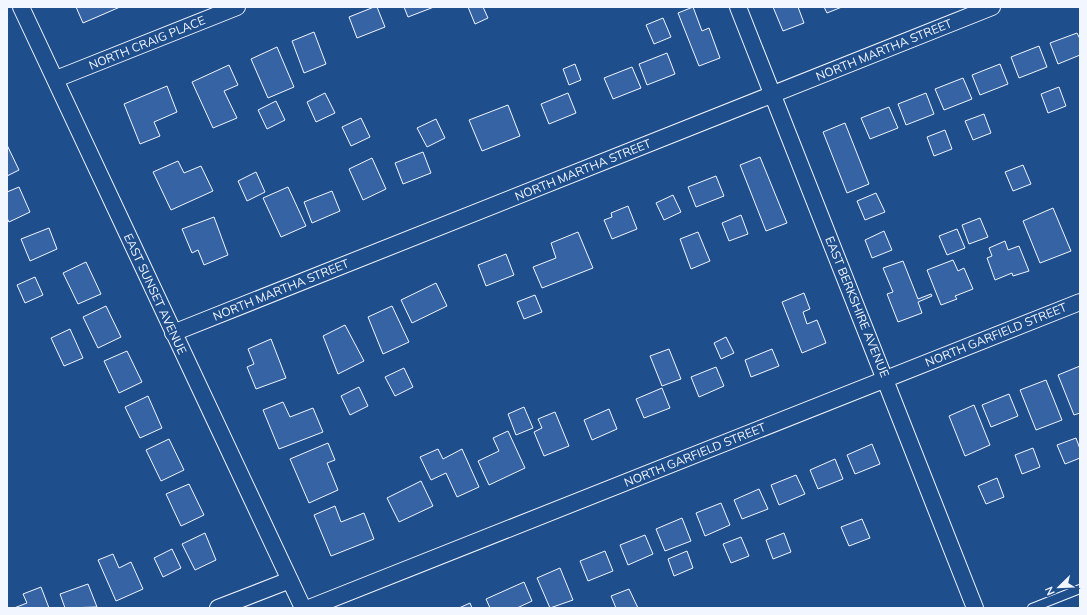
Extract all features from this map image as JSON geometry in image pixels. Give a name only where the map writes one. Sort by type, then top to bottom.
[{"type":"street","name":"EAST SUNSET AVENUE","points":[[21,7],[303,608]]},
{"type":"street","name":"NORTH CRAIG PLACE","points":[[56,79],[237,7]]},
{"type":"street","name":"EAST BERKSHIRE AVENUE","points":[[738,7],[886,379],[975,608]]},
{"type":"street","name":"NORTH MARTHA STREET","points":[[173,333],[992,7]]},
{"type":"street","name":"NORTH GARFIELD STREET","points":[[309,608],[1080,302]]},
{"type":"street","points":[[218,608],[290,580]]},
{"type":"lane","points":[[1032,608],[1080,589]]},
{"type":"building","points":[[76,7],[120,7],[83,23]]},
{"type":"building","points":[[377,7],[385,27],[357,38],[349,17]]},
{"type":"building","points":[[404,7],[434,7],[408,17]]},
{"type":"building","points":[[468,7],[483,7],[488,18],[475,24]]},
{"type":"building","points":[[693,7],[702,31],[709,28],[720,58],[699,66],[678,13]]},
{"type":"building","points":[[773,7],[798,7],[804,23],[783,31]]},
{"type":"building","points":[[824,7],[842,7],[827,13]]},
{"type":"building","points":[[663,18],[671,37],[654,44],[646,25]]},
{"type":"building","points":[[314,32],[326,64],[304,73],[292,41]]},
{"type":"building","points":[[1077,33],[1080,39],[1080,55],[1058,64],[1050,43]]},
{"type":"building","points":[[1039,46],[1047,67],[1019,78],[1011,57]]},
{"type":"building","points":[[277,47],[294,87],[268,98],[251,59]]},
{"type":"building","points":[[667,53],[675,74],[647,85],[639,64]]},
{"type":"building","points":[[575,64],[581,80],[569,85],[563,69]]},
{"type":"building","points":[[1000,64],[1008,84],[980,95],[972,75]]},
{"type":"building","points":[[229,65],[238,85],[224,91],[237,118],[213,128],[192,82]]},
{"type":"building","points":[[632,67],[641,88],[613,99],[604,78]]},
{"type":"building","points":[[963,78],[972,99],[944,110],[935,89]]},
{"type":"building","points":[[167,86],[177,112],[154,122],[160,136],[140,144],[124,104]]},
{"type":"building","points":[[1059,87],[1066,106],[1048,113],[1041,94]]},
{"type":"building","points":[[325,93],[335,113],[316,122],[307,102]]},
{"type":"building","points":[[568,93],[576,113],[549,124],[541,104]]},
{"type":"building","points":[[926,93],[934,114],[906,125],[898,104]]},
{"type":"building","points":[[276,101],[285,120],[267,129],[258,110]]},
{"type":"building","points":[[508,105],[520,136],[482,151],[469,120]]},
{"type":"building","points":[[889,107],[898,128],[870,139],[861,118]]},
{"type":"building","points":[[984,114],[991,133],[973,140],[965,121]]},
{"type":"building","points":[[361,118],[370,137],[351,146],[342,127]]},
{"type":"building","points":[[436,119],[445,138],[427,147],[417,128]]},
{"type":"building","points":[[845,123],[869,184],[847,193],[823,132]]},
{"type":"building","points":[[945,130],[952,149],[934,156],[927,137]]},
{"type":"building","points":[[7,145],[19,170],[7,176]]},
{"type":"building","points":[[423,152],[431,173],[403,184],[395,163]]},
{"type":"building","points":[[760,157],[787,223],[766,231],[740,165]]},
{"type":"building","points":[[372,158],[386,189],[363,200],[349,169]]},
{"type":"building","points":[[178,161],[184,173],[201,166],[213,191],[171,210],[153,172]]},
{"type":"building","points":[[1023,165],[1031,184],[1013,191],[1005,172]]},
{"type":"building","points":[[256,172],[265,192],[247,201],[238,181]]},
{"type":"building","points":[[716,176],[724,196],[696,207],[688,187]]},
{"type":"building","points":[[19,187],[30,212],[9,222],[7,218],[7,192]]},
{"type":"building","points":[[288,187],[306,226],[281,237],[263,198]]},
{"type":"building","points":[[332,191],[340,211],[312,223],[304,202]]},
{"type":"building","points":[[876,193],[885,212],[865,220],[857,201]]},
{"type":"building","points":[[673,195],[681,212],[664,220],[656,203]]},
{"type":"building","points":[[628,206],[637,229],[612,239],[604,220],[612,217],[611,213]]},
{"type":"building","points":[[1053,208],[1071,251],[1040,263],[1023,221]]},
{"type":"building","points":[[741,215],[748,234],[729,241],[722,223]]},
{"type":"building","points":[[214,217],[228,255],[204,265],[198,250],[192,253],[182,229]]},
{"type":"building","points":[[980,218],[988,237],[969,244],[962,225]]},
{"type":"building","points":[[49,228],[57,249],[30,261],[21,239]]},
{"type":"building","points":[[957,229],[965,248],[947,255],[939,236]]},
{"type":"building","points":[[884,231],[892,250],[872,258],[865,240]]},
{"type":"building","points":[[578,232],[593,268],[542,288],[533,267],[556,258],[551,243]]},
{"type":"building","points":[[698,232],[710,261],[691,269],[680,239]]},
{"type":"building","points":[[1005,241],[1008,250],[1019,246],[1029,271],[1013,276],[1012,273],[995,280],[987,258],[992,256],[989,248]]},
{"type":"building","points":[[506,254],[514,275],[486,286],[478,265]]},
{"type":"building","points":[[953,260],[958,271],[964,268],[973,289],[955,296],[957,299],[941,305],[927,270]]},
{"type":"building","points":[[903,261],[918,299],[931,294],[932,296],[918,302],[922,313],[898,322],[887,294],[893,292],[883,268]]},
{"type":"building","points":[[86,262],[101,294],[78,304],[63,273]]},
{"type":"building","points":[[35,277],[43,295],[25,303],[17,285]]},
{"type":"building","points":[[436,283],[447,306],[412,323],[401,300]]},
{"type":"building","points":[[804,293],[810,309],[803,312],[807,324],[817,320],[826,343],[802,353],[782,302]]},
{"type":"building","points":[[535,295],[542,312],[524,319],[517,302]]},
{"type":"building","points":[[106,306],[121,337],[98,348],[83,317]]},
{"type":"building","points":[[392,306],[409,342],[383,354],[368,317]]},
{"type":"building","points":[[345,325],[364,361],[338,374],[323,336]]},
{"type":"building","points":[[70,329],[83,358],[64,366],[51,338]]},
{"type":"building","points":[[726,337],[734,353],[721,359],[714,343]]},
{"type":"building","points":[[271,339],[286,378],[256,389],[247,367],[254,364],[248,349]]},
{"type":"building","points":[[669,349],[681,379],[662,386],[650,356]]},
{"type":"building","points":[[772,349],[779,366],[751,377],[745,360]]},
{"type":"building","points":[[127,351],[142,382],[119,393],[104,361]]},
{"type":"building","points":[[1080,366],[1080,413],[1074,415],[1058,375]]},
{"type":"building","points":[[716,367],[724,386],[699,397],[691,377]]},
{"type":"building","points":[[404,368],[413,387],[395,396],[385,377]]},
{"type":"building","points":[[1046,380],[1062,420],[1036,430],[1020,390]]},
{"type":"building","points":[[359,387],[368,406],[350,415],[341,396]]},
{"type":"building","points":[[662,388],[670,408],[644,418],[636,399]]},
{"type":"building","points":[[1009,394],[1018,416],[991,427],[982,405]]},
{"type":"building","points":[[148,396],[162,428],[140,438],[125,407]]},
{"type":"building","points":[[283,402],[290,417],[313,408],[323,432],[279,449],[263,410]]},
{"type":"building","points":[[974,405],[990,445],[965,456],[949,416]]},
{"type":"building","points":[[524,407],[533,428],[516,435],[508,414]]},
{"type":"building","points":[[609,409],[617,429],[592,440],[584,420]]},
{"type":"building","points":[[555,412],[569,446],[544,456],[534,432],[542,428],[538,419]]},
{"type":"building","points":[[508,431],[525,468],[489,485],[478,461],[499,451],[493,438]]},
{"type":"building","points":[[1076,438],[1080,449],[1080,458],[1065,464],[1057,445]]},
{"type":"building","points":[[169,439],[184,470],[161,481],[146,450]]},
{"type":"building","points":[[328,443],[335,460],[327,463],[338,490],[309,503],[290,459]]},
{"type":"building","points":[[872,444],[880,464],[855,474],[847,455]]},
{"type":"building","points":[[1033,448],[1040,467],[1022,474],[1015,455]]},
{"type":"building","points":[[438,449],[443,459],[462,449],[479,487],[457,497],[446,473],[431,480],[420,457]]},
{"type":"building","points":[[835,459],[843,479],[818,489],[810,470]]},
{"type":"building","points":[[796,475],[805,494],[779,505],[771,485]]},
{"type":"building","points":[[997,478],[1004,497],[986,504],[978,486]]},
{"type":"building","points":[[421,481],[433,506],[399,522],[387,498]]},
{"type":"building","points":[[189,484],[204,515],[181,526],[166,494]]},
{"type":"building","points":[[759,489],[768,509],[742,519],[734,500]]},
{"type":"building","points":[[721,503],[730,525],[705,536],[696,513]]},
{"type":"building","points":[[335,506],[341,522],[364,513],[374,539],[331,556],[314,515]]},
{"type":"building","points":[[682,518],[691,541],[665,551],[656,529]]},
{"type":"building","points":[[862,519],[870,538],[849,546],[841,527]]},
{"type":"building","points":[[205,533],[216,560],[195,570],[182,544]]},
{"type":"building","points":[[784,533],[791,552],[773,559],[766,540]]},
{"type":"building","points":[[645,535],[653,554],[628,565],[620,545]]},
{"type":"building","points":[[741,537],[749,556],[731,563],[723,544]]},
{"type":"building","points":[[172,549],[181,568],[163,577],[154,558]]},
{"type":"building","points":[[605,551],[613,571],[588,581],[580,561]]},
{"type":"building","points":[[687,551],[693,568],[674,576],[668,559]]},
{"type":"building","points":[[113,554],[119,568],[131,562],[143,589],[116,601],[98,560]]},
{"type":"building","points":[[560,568],[573,600],[550,608],[537,578]]},
{"type":"building","points":[[524,582],[532,601],[517,608],[490,608],[486,599]]},
{"type":"building","points":[[88,584],[97,607],[65,608],[60,594]]},
{"type":"building","points":[[41,587],[49,608],[14,608],[27,603],[23,594]]},
{"type":"building","points":[[629,589],[638,608],[616,608],[611,596]]},
{"type":"building","points":[[470,603],[472,608],[459,608]]}]
